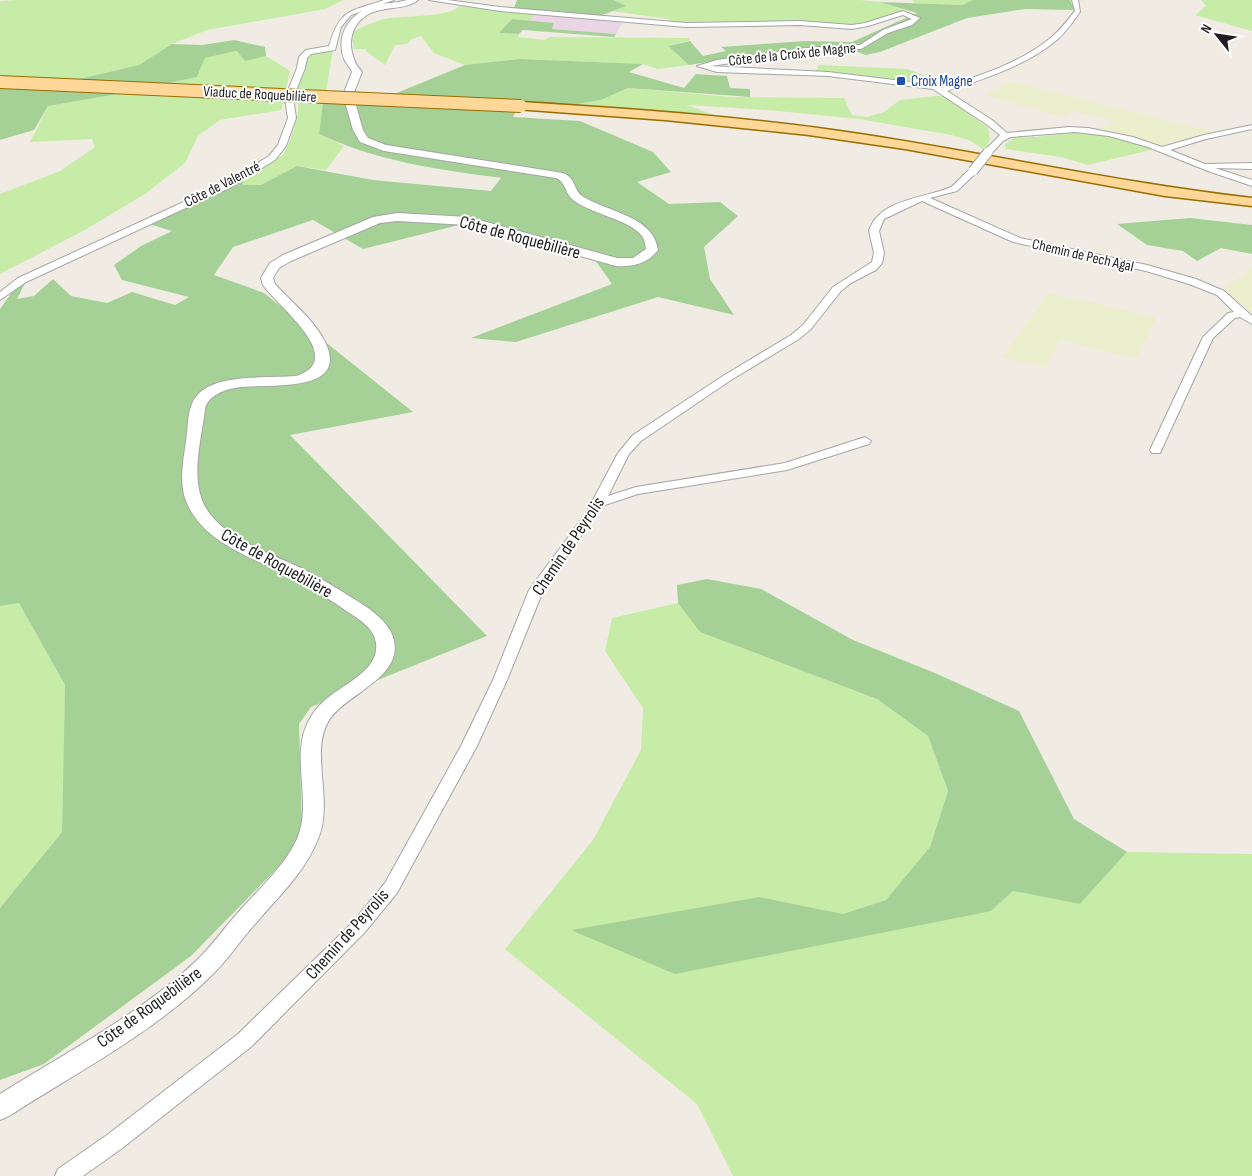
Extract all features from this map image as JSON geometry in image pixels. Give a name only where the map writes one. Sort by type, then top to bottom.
[{"type":"main road","name":"Viaduc de Roquebilière","points":[[0,83],[520,107],[637,114],[740,123],[852,137],[1125,186],[1252,202]]},
{"type":"street","name":"Côte de Valentré","points":[[0,297],[22,280],[228,185],[272,158],[280,151],[292,118],[289,98],[301,68],[303,57],[309,52],[332,48],[338,27],[349,14],[391,0]]},
{"type":"street","name":"Côte de Roquebilière","points":[[0,1108],[114,1035],[199,973],[284,878],[297,860],[309,834],[316,807],[312,749],[313,730],[323,714],[336,701],[366,680],[376,670],[386,654],[386,645],[380,630],[360,611],[299,574],[240,546],[218,531],[203,516],[193,500],[190,481],[196,416],[198,405],[203,398],[218,388],[236,384],[288,382],[305,379],[318,372],[323,364],[323,353],[317,340],[304,321],[270,285],[267,278],[270,271],[287,258],[340,234],[377,220],[397,217],[468,220],[616,262],[637,262],[645,258],[652,250],[651,240],[645,231],[581,200],[575,196],[566,178],[559,175],[384,148],[364,140],[356,123],[352,103],[348,96],[357,72],[348,56],[346,39],[348,28],[354,21],[371,10],[414,0]]},
{"type":"street","name":"Côte de la Croix de Magne","points":[[432,0],[500,9],[686,25],[800,23],[852,27],[879,22],[894,15],[908,14],[917,18],[904,26],[880,34],[867,45],[861,47],[814,49],[717,62],[701,66],[717,70],[828,74],[921,84],[942,90],[1005,135]]},
{"type":"street","points":[[942,90],[980,77],[1050,42],[1078,12],[1075,0]]},
{"type":"street","points":[[1163,149],[1204,137],[1252,127]]},
{"type":"street","points":[[1005,135],[1067,129],[1087,130],[1163,149],[1252,183]]},
{"type":"street","name":"Chemin de Peyrolis","points":[[65,1176],[114,1142],[245,1040],[359,927],[391,888],[469,746],[500,680],[536,590],[600,503],[624,453],[647,430],[795,337],[806,327],[837,289],[877,263],[879,253],[874,231],[881,217],[922,198],[954,189],[973,171],[999,138],[1005,135]]},
{"type":"street","points":[[1205,166],[1211,164],[1252,166]]},
{"type":"street","name":"Chemin de Pech Agal","points":[[922,198],[1013,238],[1172,276],[1215,290],[1227,297],[1241,314],[1252,321]]},
{"type":"street","points":[[1156,450],[1208,337],[1232,315],[1241,314]]},
{"type":"street","points":[[600,503],[636,491],[787,466],[865,442]]},
{"type":"street","points":[[612,477],[636,491]]},
{"type":"shaded area","points":[[536,14],[623,22],[616,34],[551,29],[554,23],[529,21]]},
{"type":"green space","points":[[343,0],[325,9],[207,30],[172,44],[139,65],[65,82],[0,77],[0,1]]},
{"type":"green space","points":[[517,0],[614,0],[626,6],[597,17],[514,8]]},
{"type":"green space","points":[[614,0],[860,0],[879,2],[904,10],[869,22],[847,25],[799,21],[676,22],[612,11],[625,6]]},
{"type":"green space","points":[[912,0],[973,0],[962,5],[915,3]]},
{"type":"green space","points":[[973,0],[1070,0],[1075,10],[1025,9],[967,18],[880,52],[866,55],[843,47],[799,48],[689,65],[668,46],[690,41],[703,56],[726,51],[721,47],[805,41],[852,42],[917,13],[879,2],[962,5]]},
{"type":"green space","points":[[1201,0],[1252,0],[1252,31],[1195,15],[1206,6]]},
{"type":"green space","points":[[459,6],[536,14],[529,21],[512,19],[499,33],[519,34],[518,37],[545,40],[549,37],[690,38],[690,40],[668,46],[689,65],[658,69],[643,64],[520,59],[465,65],[434,53],[421,36],[412,39],[407,44],[395,45],[385,65],[367,52],[366,49],[354,49],[351,32],[371,23],[384,19],[437,14],[455,10]]},
{"type":"green space","points":[[512,19],[554,23],[552,29],[616,34],[614,37],[523,30],[519,34],[499,33]]},
{"type":"green space","points":[[234,40],[265,47],[266,56],[245,61],[237,51],[205,58],[197,77],[118,94],[48,106],[34,130],[0,140],[0,88],[40,88],[139,65],[172,44],[202,45]]},
{"type":"green space","points":[[333,49],[319,134],[344,146],[326,170],[297,166],[261,185],[243,186],[243,179],[283,155],[289,143],[298,114],[298,87],[309,55]]},
{"type":"green space","points":[[238,51],[245,61],[266,56],[290,71],[281,110],[220,120],[198,136],[185,163],[145,194],[83,231],[0,274],[0,194],[60,171],[95,147],[92,139],[30,142],[48,106],[118,94],[197,77],[205,58]]},
{"type":"green space","points":[[520,59],[643,64],[629,72],[684,88],[696,74],[727,76],[730,88],[750,89],[750,97],[628,88],[601,100],[571,105],[520,103],[513,117],[580,121],[653,152],[671,172],[637,182],[669,204],[720,202],[738,216],[704,247],[710,279],[734,315],[658,297],[516,342],[471,338],[612,284],[588,250],[459,225],[363,249],[313,220],[233,247],[214,275],[264,293],[413,412],[290,435],[487,636],[311,707],[299,724],[302,826],[292,853],[191,956],[44,1064],[0,1080],[0,908],[62,832],[65,685],[19,603],[0,606],[0,309],[17,285],[26,281],[17,299],[34,296],[53,279],[71,296],[107,303],[132,292],[175,305],[189,297],[122,280],[114,265],[141,246],[172,231],[149,224],[243,179],[243,185],[261,185],[297,166],[373,180],[491,191],[501,178],[431,168],[386,158],[341,144],[319,134],[323,104],[387,97],[465,65]]},
{"type":"green space","points":[[819,65],[907,69],[943,84],[937,85],[816,71]]},
{"type":"green space","points":[[1011,81],[1215,132],[1160,146],[1099,128],[1114,122],[1074,111],[1063,117],[984,95]]},
{"type":"green space","points":[[628,88],[732,97],[844,98],[852,115],[867,117],[884,112],[900,100],[946,96],[988,128],[990,139],[985,150],[969,140],[951,135],[859,119],[768,110],[687,105],[714,115],[571,105],[601,100]]},
{"type":"green space","points":[[1075,132],[1101,135],[1154,149],[1088,165],[1061,157],[1006,149],[1005,144],[1016,137],[1036,137]]},
{"type":"green space","points":[[1190,218],[1252,225],[1252,254],[1221,248],[1197,261],[1183,251],[1147,245],[1117,224]]},
{"type":"green space","points":[[1252,268],[1252,312],[1223,289]]},
{"type":"green space","points":[[1049,293],[1157,317],[1136,359],[1060,340],[1046,368],[1002,357]]},
{"type":"green space","points":[[707,579],[761,589],[853,640],[935,673],[1019,711],[1074,819],[1127,852],[1080,904],[1013,891],[991,911],[675,974],[571,930],[759,897],[843,914],[886,900],[930,847],[948,791],[928,736],[877,699],[700,632],[678,603],[677,585]]},
{"type":"green space","points":[[19,603],[65,685],[62,832],[0,908],[0,606]]},
{"type":"green space","points":[[678,603],[700,632],[877,699],[928,736],[948,791],[930,847],[887,900],[843,914],[759,897],[573,930],[991,911],[1013,891],[1080,904],[1127,852],[1252,854],[1252,1176],[733,1176],[697,1104],[505,949],[593,840],[641,750],[643,708],[605,651],[612,618]]},
{"type":"place","name":"Croix Magne","points":[[901,81]]}]
